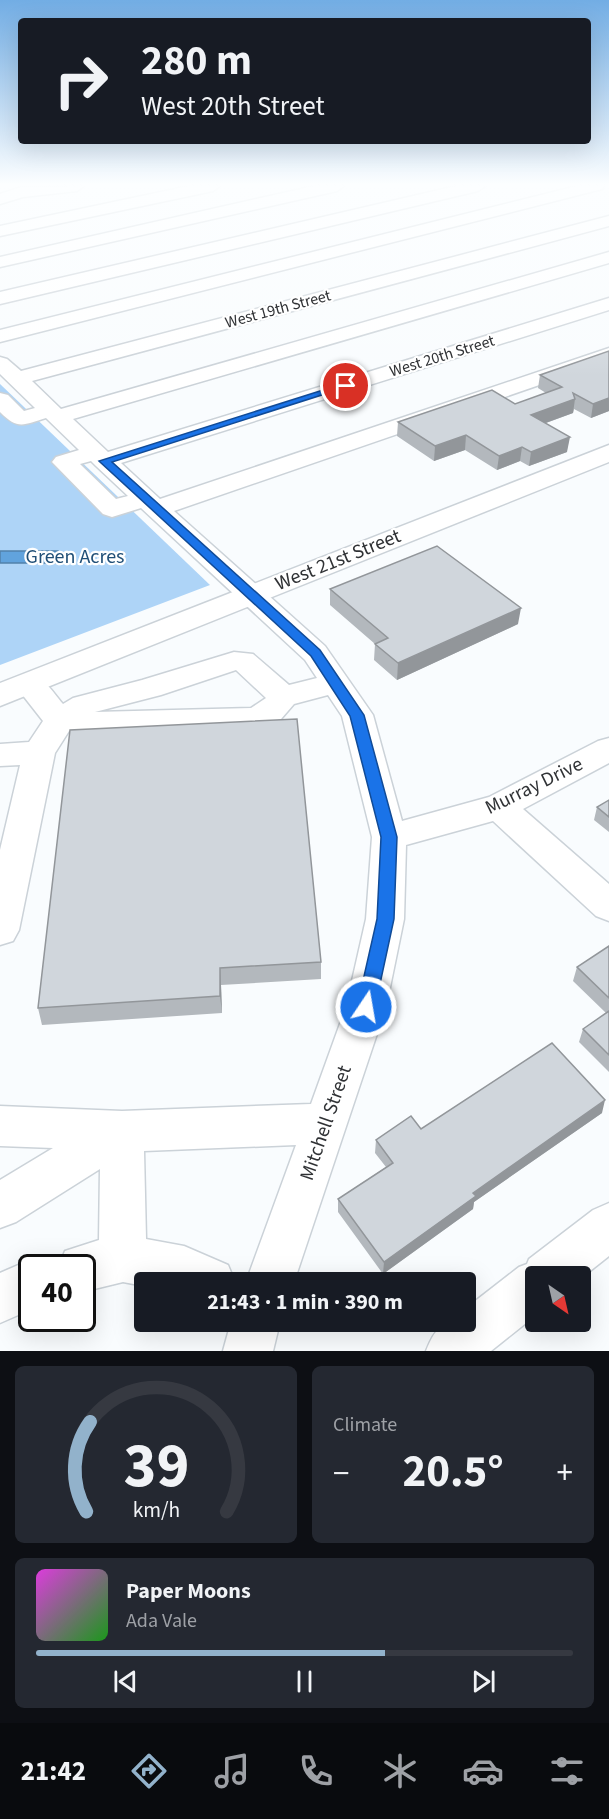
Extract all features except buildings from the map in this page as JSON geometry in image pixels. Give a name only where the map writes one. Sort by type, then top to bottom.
[{"type":"main road","name":"West 21st Street","points":[[0,695],[609,453]]},
{"type":"street","points":[[0,262],[57,249]]},
{"type":"street","points":[[0,298],[209,249]]},
{"type":"street","points":[[0,336],[346,249]]},
{"type":"street","name":"West 19th Street","points":[[6,381],[503,249]]},
{"type":"street","points":[[53,413],[609,257]]},
{"type":"street","name":"West 20th Street","points":[[99,457],[609,304]]},
{"type":"street","points":[[151,503],[609,354]]},
{"type":"street","name":"Mitchell Street","points":[[6,381],[53,413],[315,653],[357,715],[389,837],[385,919],[366,1007],[274,1272]]},
{"type":"street","points":[[0,930],[39,752],[60,720],[84,705],[150,688],[234,661],[243,661],[249,665],[283,697]]},
{"type":"street","points":[[29,684],[60,720],[93,723],[252,718],[270,713],[283,697],[335,683]]},
{"type":"street","name":"Murray Drive","points":[[389,837],[499,807],[609,748]]},
{"type":"street","points":[[0,755],[39,752]]},
{"type":"street","points":[[499,807],[609,906]]},
{"type":"street","points":[[0,1126],[122,1131],[326,1124]]},
{"type":"street","points":[[0,1206],[122,1131]]},
{"type":"street","points":[[122,1131],[103,1263],[188,1272]]},
{"type":"street","points":[[559,1266],[609,1226]]},
{"type":"street","points":[[0,1299],[18,1290]]},
{"type":"street","points":[[451,1351],[525,1293]]},
{"type":"green space","name":"Green Acres","points":[[0,384],[210,585],[0,665]]},
{"type":"shaded area","points":[[0,551],[58,551],[61,563],[0,563]]},
{"type":"route","points":[[346,386],[104,461],[315,653],[357,715],[389,837],[385,919],[366,1007]]}]
